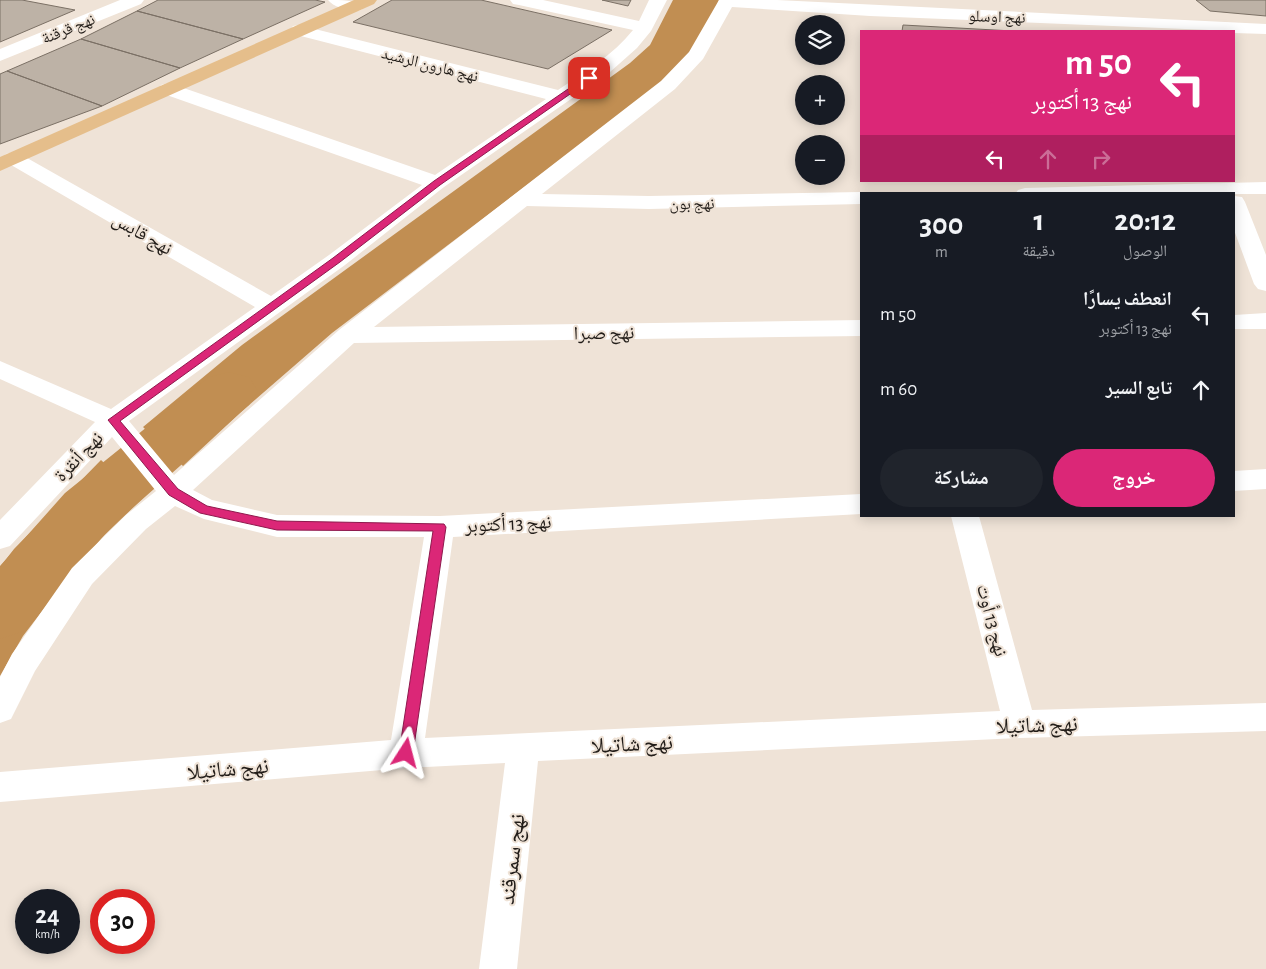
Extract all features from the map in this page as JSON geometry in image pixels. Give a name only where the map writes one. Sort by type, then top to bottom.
[{"type":"main road","points":[[7,162],[299,30],[354,2]]},
{"type":"street","points":[[95,0],[130,2]]},
{"type":"street","points":[[520,0],[645,28]]},
{"type":"street","name":"نهج أنقرة","points":[[0,538],[120,428],[272,307],[437,183],[603,68],[631,44],[645,28],[658,0]]},
{"type":"street","points":[[0,709],[23,663],[82,576],[169,487],[348,335],[668,85],[697,55],[728,1]]},
{"type":"street","name":"نهج اوسلو","points":[[728,1],[870,18],[928,7],[1153,20],[1266,29]]},
{"type":"street","name":"نهج قرقنة","points":[[0,56],[130,2]]},
{"type":"street","name":"نهج هارون الرشيد","points":[[299,30],[562,97]]},
{"type":"street","points":[[168,89],[437,183]]},
{"type":"street","name":"نهج قابس","points":[[7,162],[272,307]]},
{"type":"street","points":[[1161,192],[1229,191],[1266,188]]},
{"type":"street","name":"نهج بون","points":[[522,199],[664,204],[860,198]]},
{"type":"street","points":[[1235,206],[1266,284]]},
{"type":"street","points":[[1235,322],[1266,321]]},
{"type":"street","name":"نهج صبرا","points":[[348,335],[860,328]]},
{"type":"street","points":[[0,369],[120,428],[169,487]]},
{"type":"street","points":[[1235,481],[1266,479]]},
{"type":"street","name":"نهج 13 أكتوبر","points":[[169,487],[204,510],[277,526],[440,527],[860,504]]},
{"type":"street","name":"نهج 13 أوت","points":[[965,517],[1020,724]]},
{"type":"street","points":[[406,753],[440,527]]},
{"type":"street","name":"نهج شاتيلا","points":[[0,787],[406,753],[1020,724],[1266,716]]},
{"type":"street","name":"نهج سمرقند","points":[[498,969],[523,748]]},
{"type":"shaded area","points":[[673,0],[719,0],[708,26],[676,72],[332,333],[241,412],[183,466],[143,427],[242,345],[630,63],[650,45]]},
{"type":"shaded area","points":[[101,460],[142,499],[89,550],[23,636],[0,676],[0,567],[14,549]]},
{"type":"building","points":[[0,0],[22,0],[75,10],[0,42]]},
{"type":"building","points":[[158,0],[315,0],[325,2],[243,39],[137,11]]},
{"type":"building","points":[[392,0],[481,0],[612,30],[548,69],[353,22]]},
{"type":"building","points":[[602,0],[631,0],[628,6]]},
{"type":"building","points":[[1196,0],[1266,0],[1266,16],[1210,11]]},
{"type":"building","points":[[137,11],[243,39],[180,68],[81,39]]},
{"type":"building","points":[[903,25],[995,30],[902,30]]},
{"type":"building","points":[[81,39],[180,68],[102,106],[7,71]]},
{"type":"building","points":[[7,71],[102,106],[0,144],[0,74]]},
{"type":"waterway","points":[[0,612],[88,510],[229,391]]},
{"type":"route","points":[[406,753],[440,527],[277,526],[204,510],[174,492],[113,420],[336,260],[437,183],[589,78]]}]
